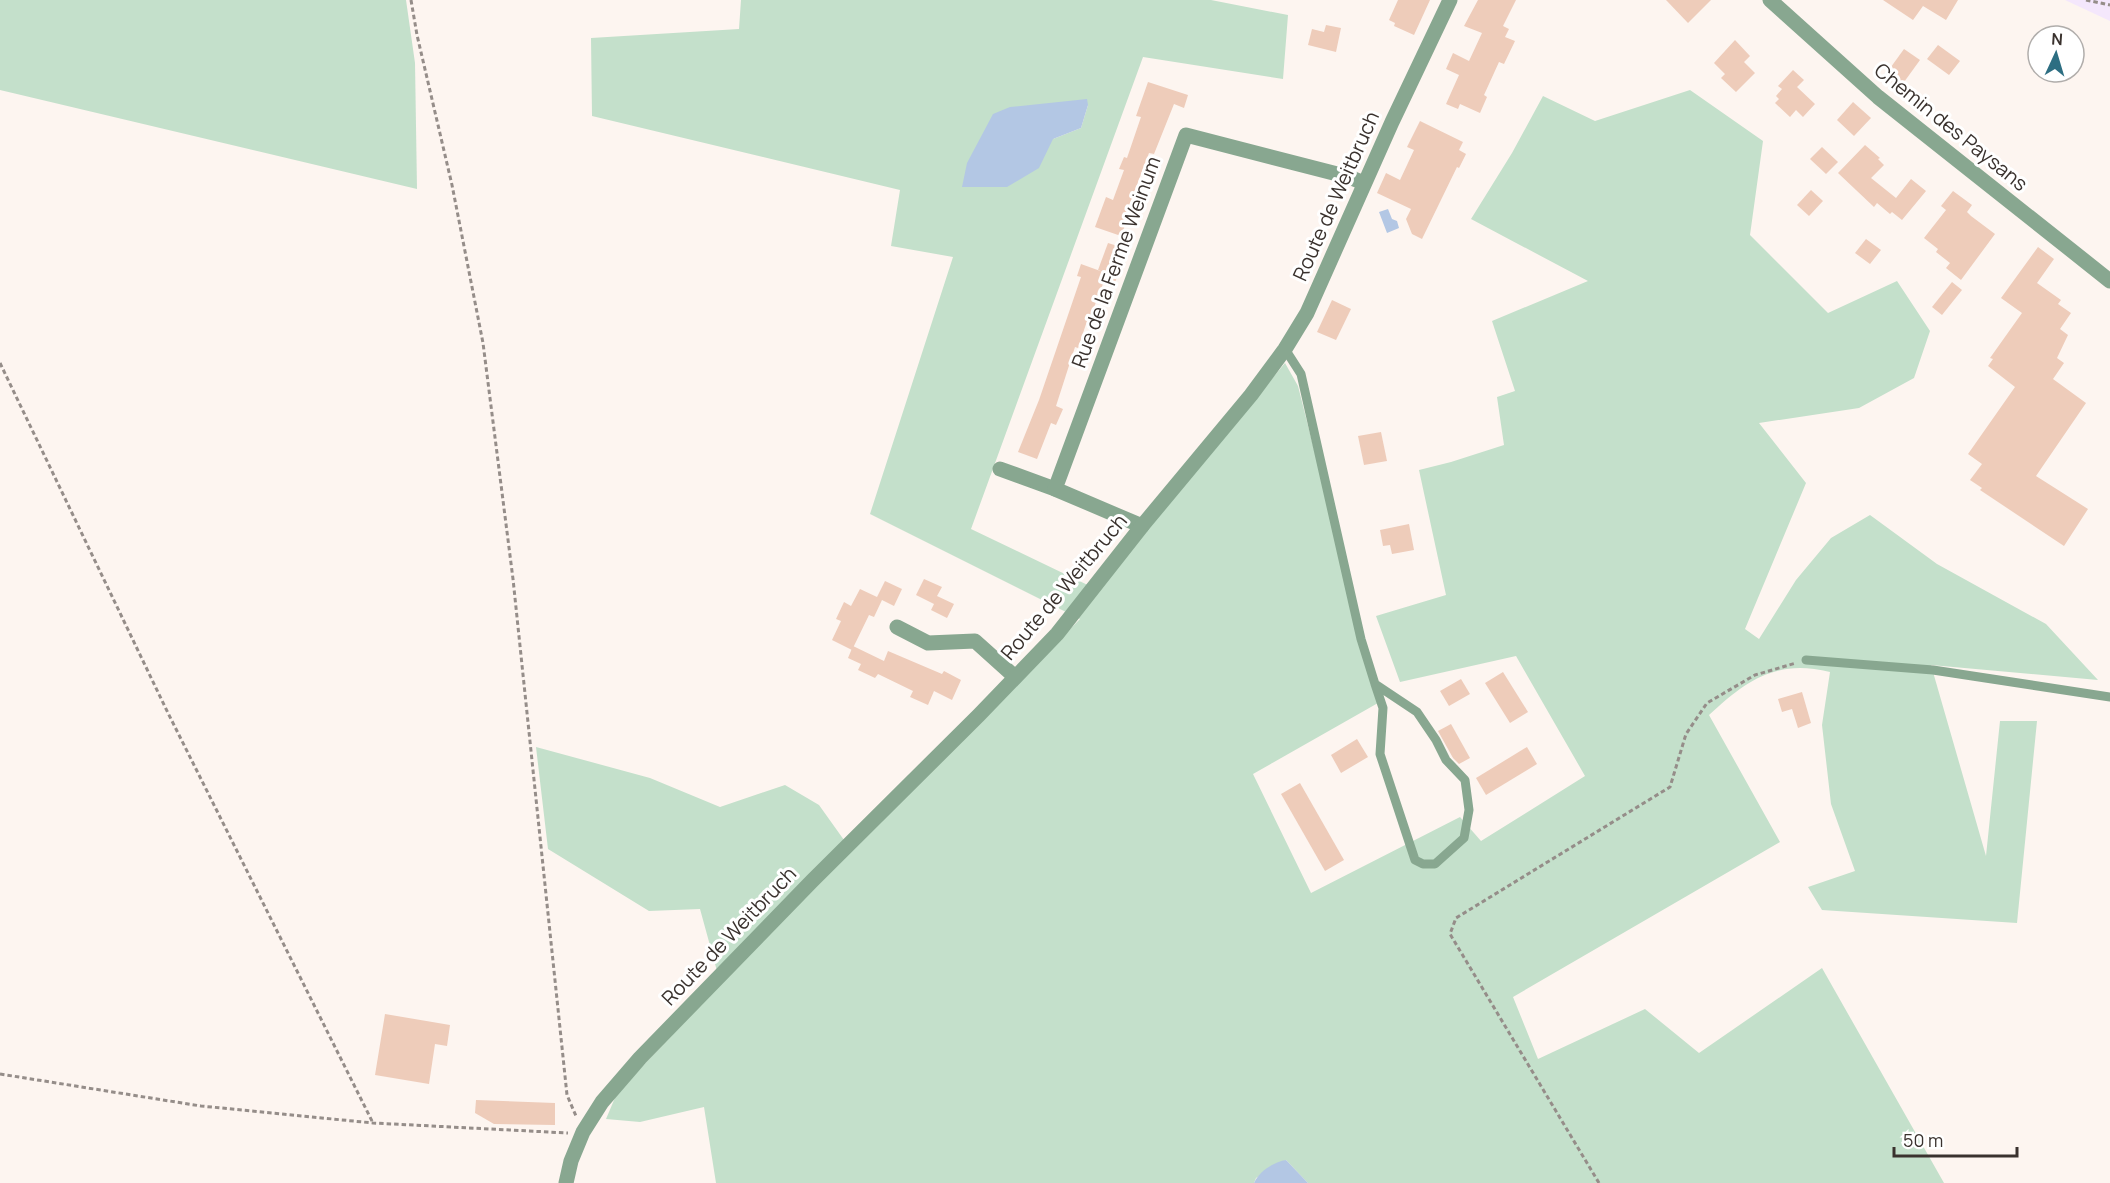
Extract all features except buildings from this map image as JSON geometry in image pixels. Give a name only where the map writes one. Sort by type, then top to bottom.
[{"type":"street","name":"Route de Weitbruch","points":[[566,1183],[571,1161],[583,1132],[602,1102],[640,1058],[1057,634],[1142,526],[1251,395],[1285,349],[1307,314],[1364,183],[1450,0]]},
{"type":"street","name":"Chemin des Paysans","points":[[1770,0],[1878,97],[2110,281]]},
{"type":"street","name":"Rue de la Ferme Weinum","points":[[1054,489],[1186,135],[1349,177],[1364,183]]},
{"type":"street","points":[[1000,470],[1054,489],[1142,526]]},
{"type":"street","points":[[897,627],[928,643],[975,641],[1015,677]]},
{"type":"lane","points":[[1285,349],[1301,374],[1361,639],[1375,684],[1383,708],[1380,754],[1415,860],[1423,864],[1435,864],[1464,838],[1469,810],[1465,780],[1446,760],[1417,712],[1375,684]]},
{"type":"lane","points":[[1806,660],[1933,670],[2110,696]]},
{"type":"path","points":[[0,1074],[201,1106],[373,1123],[555,1133],[583,1132],[567,1095],[513,579],[483,343],[452,185],[411,0]]},
{"type":"path","points":[[2086,0],[2110,5]]},
{"type":"path","points":[[0,363],[168,713],[373,1123]]},
{"type":"path","points":[[1599,1183],[1450,934],[1456,918],[1670,787],[1686,734],[1707,703],[1755,675],[1806,660]]},
{"type":"shaded area","points":[[2065,0],[2110,0],[2110,21]]},
{"type":"green space","points":[[0,0],[406,0],[415,63],[417,189],[0,90]]},
{"type":"green space","points":[[741,0],[1211,0],[1288,15],[1283,79],[1143,57],[971,529],[1096,589],[1285,363],[1298,386],[1378,703],[1253,774],[1311,893],[1460,817],[1481,841],[1585,776],[1516,656],[1400,682],[1376,616],[1446,595],[1419,470],[1504,445],[1497,397],[1515,391],[1492,321],[1588,281],[1471,219],[1512,153],[1543,96],[1595,121],[1690,90],[1763,141],[1750,235],[1828,313],[1897,281],[1930,331],[1914,378],[1859,408],[1759,423],[1806,483],[1745,629],[1759,639],[1796,580],[1831,538],[1870,515],[1937,564],[2046,624],[2098,680],[1931,665],[1986,856],[2000,721],[2037,721],[2017,923],[1822,910],[1808,887],[1855,871],[1831,804],[1822,725],[1830,672],[1794,668],[1778,671],[1750,683],[1709,715],[1780,842],[1513,997],[1538,1059],[1645,1009],[1699,1053],[1822,968],[1944,1183],[1308,1183],[1286,1160],[1256,1178],[1254,1183],[716,1183],[704,1107],[640,1122],[606,1119],[617,1093],[876,821],[1080,619],[870,514],[953,257],[891,246],[900,190],[592,116],[591,38],[739,29]],"holes":[[[1088,105],[1081,128],[1053,139]]]},
{"type":"green space","points":[[536,747],[650,778],[720,807],[785,785],[819,805],[844,840],[717,971],[700,909],[649,911],[548,849]]},
{"type":"water","points":[[1087,99],[1088,105],[1081,128],[1053,139],[1039,168],[1007,187],[962,187],[967,163],[993,114],[1010,107]]},
{"type":"water","points":[[1388,209],[1399,228],[1387,233],[1379,212]]},
{"type":"water","points":[[1286,1160],[1308,1183],[1254,1183],[1267,1168]]}]
